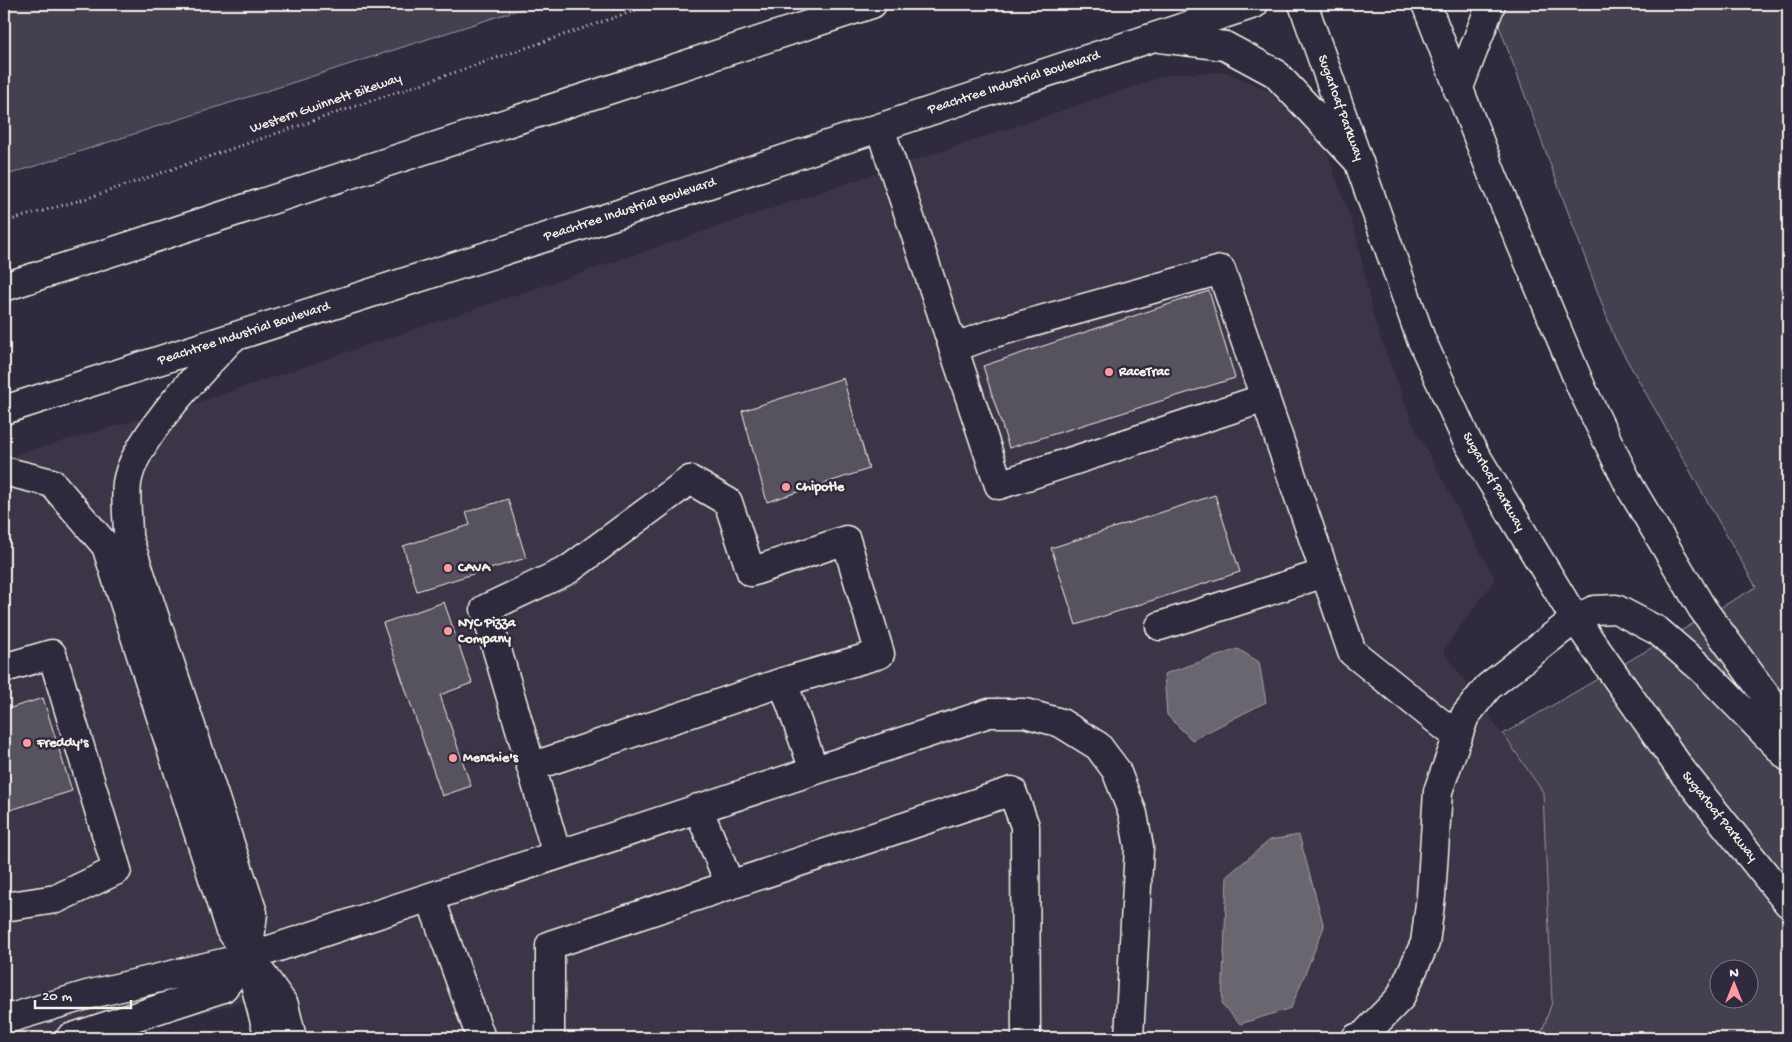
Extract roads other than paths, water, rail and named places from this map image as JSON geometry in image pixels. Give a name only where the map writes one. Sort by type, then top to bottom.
[{"type":"main road","points":[[4,287],[872,4]]},
{"type":"main road","name":"Peachtree Industrial Boulevard","points":[[4,410],[880,128],[1254,4]]},
{"type":"main road","name":"Sugarloaf Parkway","points":[[1303,4],[1421,338],[1467,441],[1575,619],[1682,771],[1788,903]]},
{"type":"main road","points":[[1426,4],[1458,90],[1582,389],[1630,487],[1702,608],[1788,726]]},
{"type":"main road","points":[[1458,90],[1491,4]]},
{"type":"main road","points":[[1154,37],[1225,46],[1275,73],[1359,162]]},
{"type":"main road","points":[[880,128],[999,485],[1265,398]]},
{"type":"main road","points":[[953,348],[994,333],[1221,270],[1352,652],[1458,737]]},
{"type":"main road","points":[[232,338],[184,390],[141,446],[127,482],[128,537],[253,912],[248,957],[269,1038]]},
{"type":"main road","points":[[4,471],[52,483],[106,546],[229,928],[284,1005],[292,1038]]},
{"type":"main road","points":[[531,767],[783,682],[880,654],[846,540],[751,572],[728,502],[690,480],[568,570],[485,609],[531,767],[557,855]]},
{"type":"main road","points":[[1160,626],[1325,573]]},
{"type":"main road","points":[[1356,1038],[1364,1035],[1400,998],[1425,943],[1438,791],[1465,716],[1488,687],[1575,619],[1586,612],[1616,609],[1658,631],[1703,670],[1788,757]]},
{"type":"main road","points":[[4,668],[52,654],[117,870],[56,899],[4,907]]},
{"type":"main road","points":[[783,682],[814,770]]},
{"type":"main road","points":[[4,1020],[87,995],[248,957],[989,713],[1025,713],[1061,723],[1098,746],[1116,770],[1134,814],[1139,847],[1129,1038]]},
{"type":"main road","points":[[550,1038],[550,945],[1012,791],[1025,826],[1026,1038]]},
{"type":"main road","points":[[698,808],[730,885]]},
{"type":"main road","points":[[430,897],[481,1038]]},
{"type":"main road","points":[[70,1038],[223,988],[248,957]]},
{"type":"place","name":"RaceTrac","points":[[1109,372]]},
{"type":"place","name":"Chipotle","points":[[786,487]]},
{"type":"place","name":"CAVA","points":[[448,568]]},
{"type":"place","name":"NYC Pizza Company","points":[[448,631]]},
{"type":"place","name":"Freddy's","points":[[27,743]]},
{"type":"place","name":"Menchie's","points":[[453,758]]}]
